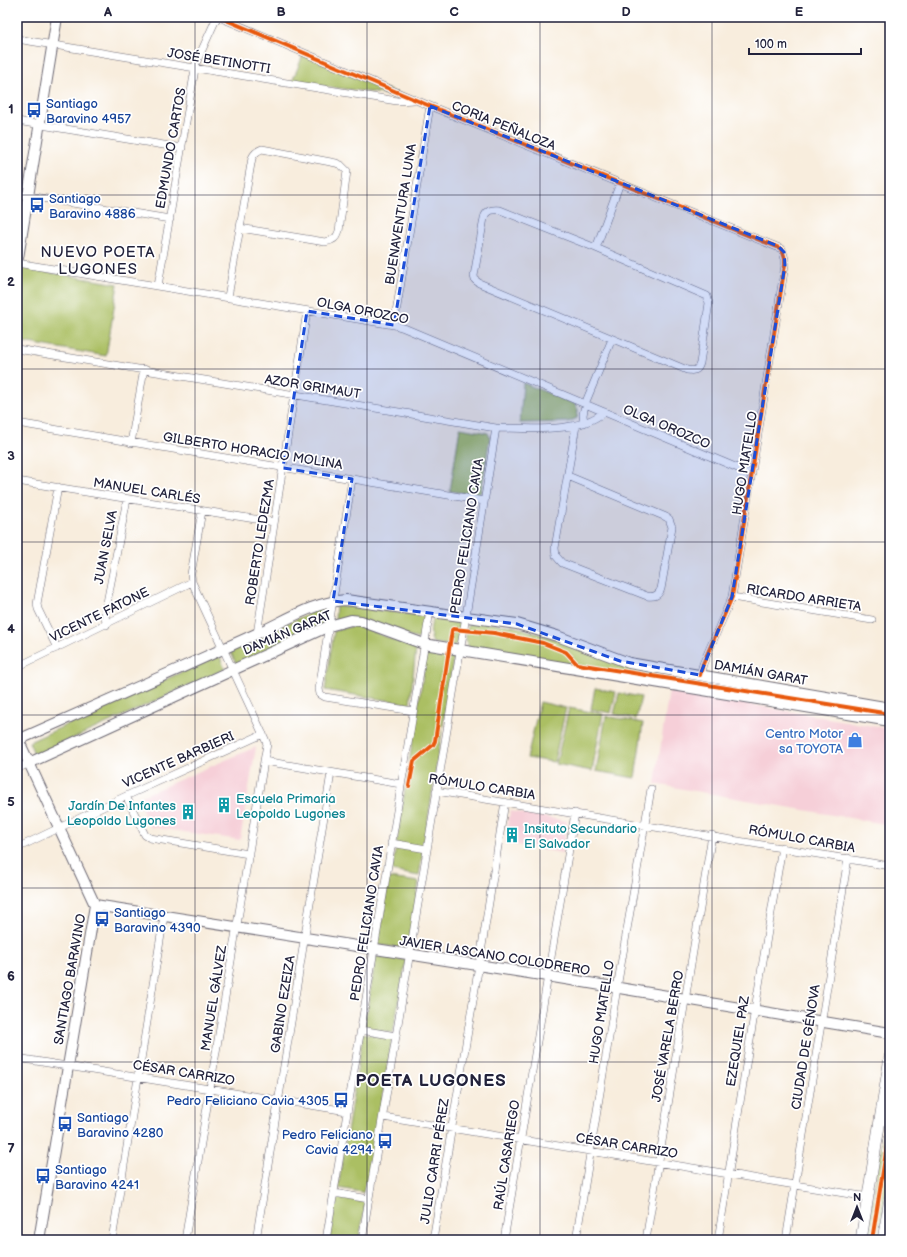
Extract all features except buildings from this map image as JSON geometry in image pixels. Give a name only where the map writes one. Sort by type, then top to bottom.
[{"type":"main road","points":[[17,263],[56,17]]},
{"type":"main road","name":"DAMIÁN GARAT","points":[[17,740],[257,634],[319,604],[346,600],[466,616],[527,626],[557,636],[620,661],[890,708]]},
{"type":"main road","name":"DAMIÁN GARAT","points":[[29,763],[329,626],[351,620],[361,621],[424,644],[890,721]]},
{"type":"main road","name":"SANTIAGO BARAVINO","points":[[17,740],[95,905],[39,1240]]},
{"type":"main road","name":"JAVIER LASCANO COLODRERO","points":[[95,905],[479,965],[890,1033]]},
{"type":"main road","points":[[861,1240],[890,1057]]},
{"type":"main road","points":[[883,1240],[890,1199]]},
{"type":"street","name":"EDMUNDO CARTOS","points":[[158,286],[195,69],[198,57],[218,17]]},
{"type":"street","name":"CORIA PEÑALOZA","points":[[218,17],[430,106],[782,249]]},
{"type":"street","name":"JOSÉ BETINOTTI","points":[[17,39],[396,101],[417,100]]},
{"type":"street","name":"BUENAVENTURA LUNA","points":[[394,325],[430,106]]},
{"type":"street","points":[[17,121],[182,148]]},
{"type":"street","points":[[228,297],[252,158],[257,151],[262,150],[341,164],[347,171],[339,231],[335,239],[330,242],[240,228]]},
{"type":"street","points":[[596,248],[620,183]]},
{"type":"street","points":[[17,194],[170,219]]},
{"type":"street","points":[[490,210],[500,210],[596,248],[704,294],[709,299],[700,363],[699,367],[693,371],[687,370],[612,339],[475,280],[474,276],[484,218],[490,210]]},
{"type":"street","name":"HUGO MIATELLO","points":[[700,675],[703,664],[732,597],[785,265],[785,258],[782,249]]},
{"type":"street","name":"OLGA OROZCO","points":[[17,263],[394,325],[752,474]]},
{"type":"street","name":"ROBERTO LEDEZMA","points":[[257,634],[307,311]]},
{"type":"street","points":[[584,423],[583,414],[585,404],[612,339]]},
{"type":"street","name":"AZOR GRIMAUT","points":[[17,349],[496,428],[576,426],[597,418],[604,412]]},
{"type":"street","points":[[131,443],[144,370]]},
{"type":"street","name":"GILBERTO HORACIO MOLINA","points":[[17,423],[484,501]]},
{"type":"street","points":[[568,476],[669,519],[672,527],[661,589],[658,595],[654,597],[647,596],[562,563],[556,556],[555,548],[576,426]]},
{"type":"street","name":"PEDRO FELICIANO CAVIA","points":[[362,1240],[496,428]]},
{"type":"street","points":[[352,479],[318,689],[320,694],[325,697],[413,711]]},
{"type":"street","name":"MANUEL CARLÉS","points":[[17,481],[274,522]]},
{"type":"street","points":[[57,648],[37,604],[58,487]]},
{"type":"street","name":"JUAN SELVA","points":[[106,625],[105,613],[127,499]]},
{"type":"street","points":[[202,511],[191,574],[192,582],[263,734],[267,744],[264,761],[401,784]]},
{"type":"street","name":"VICENTE FATONE","points":[[17,667],[192,582]]},
{"type":"street","name":"RICARDO ARRIETA","points":[[732,597],[872,620]]},
{"type":"street","name":"PEDRO FELICIANO CAVIA","points":[[326,1240],[430,611]]},
{"type":"street","points":[[664,684],[666,670]]},
{"type":"street","name":"VICENTE BARBIERI","points":[[17,848],[126,796],[263,734]]},
{"type":"street","name":"MANUEL GÁLVEZ","points":[[185,1240],[264,761]]},
{"type":"street","name":"DAMIÁN GARAT","points":[[17,769],[29,763]]},
{"type":"street","name":"GABINO EZEIZA","points":[[256,1240],[331,773]]},
{"type":"street","name":"HUGO MIATELLO","points":[[576,1240],[651,789]]},
{"type":"street","name":"RÓMULO CARBIA","points":[[436,791],[712,835],[890,866]]},
{"type":"street","points":[[126,796],[142,832],[150,838],[249,854]]},
{"type":"street","name":"JULIO CARRI PÉREZ","points":[[433,1240],[505,802]]},
{"type":"street","name":"RAÚL CASARIEGO","points":[[504,1240],[575,813]]},
{"type":"street","name":"JOSÉ VARELA BERRO","points":[[646,1240],[712,835]]},
{"type":"street","points":[[391,843],[427,849]]},
{"type":"street","name":"EZEQUIEL PAZ","points":[[718,1240],[754,1011],[782,847]]},
{"type":"street","name":"CIUDAD DE GÉNOVA","points":[[786,1240],[848,858]]},
{"type":"street","points":[[112,1240],[164,916]]},
{"type":"street","points":[[360,1030],[396,1036]]},
{"type":"street","name":"CÉSAR CARRIZO","points":[[17,1058],[347,1111]]},
{"type":"street","name":"CÉSAR CARRIZO","points":[[383,1117],[868,1197]]},
{"type":"street","points":[[334,1193],[369,1199]]},
{"type":"highlighted area","points":[[430,106],[778,246],[784,252],[785,265],[732,597],[700,675],[620,661],[517,624],[333,601],[352,479],[283,468],[307,311],[394,325]]},
{"type":"shaded area","points":[[669,690],[890,729],[890,825],[655,784]]},
{"type":"shaded area","points":[[256,747],[240,840],[150,827],[137,798]]},
{"type":"shaded area","points":[[510,811],[567,821],[562,853],[505,843]]},
{"type":"green space","points":[[303,55],[406,97],[292,82]]},
{"type":"green space","points":[[23,268],[118,284],[106,356],[17,341],[17,303]]},
{"type":"green space","points":[[523,383],[575,404],[578,410],[577,418],[568,422],[520,423]]},
{"type":"green space","points":[[460,428],[488,433],[490,437],[481,492],[478,495],[450,491]]},
{"type":"green space","points":[[336,605],[425,616],[423,634],[420,639],[335,620]]},
{"type":"green space","points":[[325,606],[328,610],[325,620],[321,626],[236,664],[230,650]]},
{"type":"green space","points":[[433,618],[458,620],[461,623],[459,641],[454,646],[433,643],[430,631]]},
{"type":"green space","points":[[472,621],[514,626],[561,641],[600,656],[890,712],[890,720],[469,648],[466,641],[466,634]]},
{"type":"green space","points":[[357,625],[416,649],[410,704],[325,690],[334,631]]},
{"type":"green space","points":[[427,650],[454,655],[419,876],[392,871]]},
{"type":"green space","points":[[219,655],[225,669],[35,756],[29,742]]},
{"type":"green space","points":[[595,688],[616,692],[611,713],[591,709]]},
{"type":"green space","points":[[619,693],[641,697],[636,719],[614,714]]},
{"type":"green space","points":[[540,702],[566,708],[554,762],[527,758]]},
{"type":"green space","points":[[569,708],[603,714],[592,771],[556,764]]},
{"type":"green space","points":[[606,716],[643,723],[635,778],[596,771]]},
{"type":"green space","points":[[389,878],[419,882],[408,949],[378,945]]},
{"type":"green space","points":[[376,956],[406,960],[393,1033],[364,1028]]},
{"type":"green space","points":[[363,1033],[392,1038],[367,1193],[338,1188]]},
{"type":"green space","points":[[890,1095],[890,1166],[878,1240],[866,1240]]},
{"type":"green space","points":[[336,1197],[366,1202],[359,1240],[329,1240]]},
{"type":"cycle path","points":[[219,17],[430,106],[782,249],[785,265],[732,597],[703,664],[700,675]]},
{"type":"cycle path","points":[[409,786],[414,761],[433,745],[435,741],[453,629],[494,633],[543,643],[566,652],[577,664],[890,714]]},
{"type":"cycle path","points":[[872,1240],[890,1127]]},
{"type":"place","name":"Santiago Baravino 4957","points":[[34,110]]},
{"type":"place","name":"Santiago Baravino 4886","points":[[37,205]]},
{"type":"place","name":"Centro Motor sa TOYOTA","points":[[855,740]]},
{"type":"place","name":"Escuela Primaria Leopoldo Lugones","points":[[224,805]]},
{"type":"place","name":"Jardín De Infantes Leopoldo Lugones","points":[[188,812]]},
{"type":"place","name":"Insituto Secundario El Salvador","points":[[512,835]]},
{"type":"place","name":"Santiago Baravino 4390","points":[[102,919]]},
{"type":"place","name":"Pedro Feliciano Cavia 4305","points":[[341,1100]]},
{"type":"place","name":"Santiago Baravino 4280","points":[[65,1124]]},
{"type":"place","name":"Pedro Feliciano Cavia 4294","points":[[385,1141]]},
{"type":"place","name":"Santiago Baravino 4241","points":[[43,1176]]},
{"type":"district","name":"NUEVO POETA LUGONES","points":[[98,260]]},
{"type":"district","name":"POETA LUGONES","points":[[431,1080]]}]
